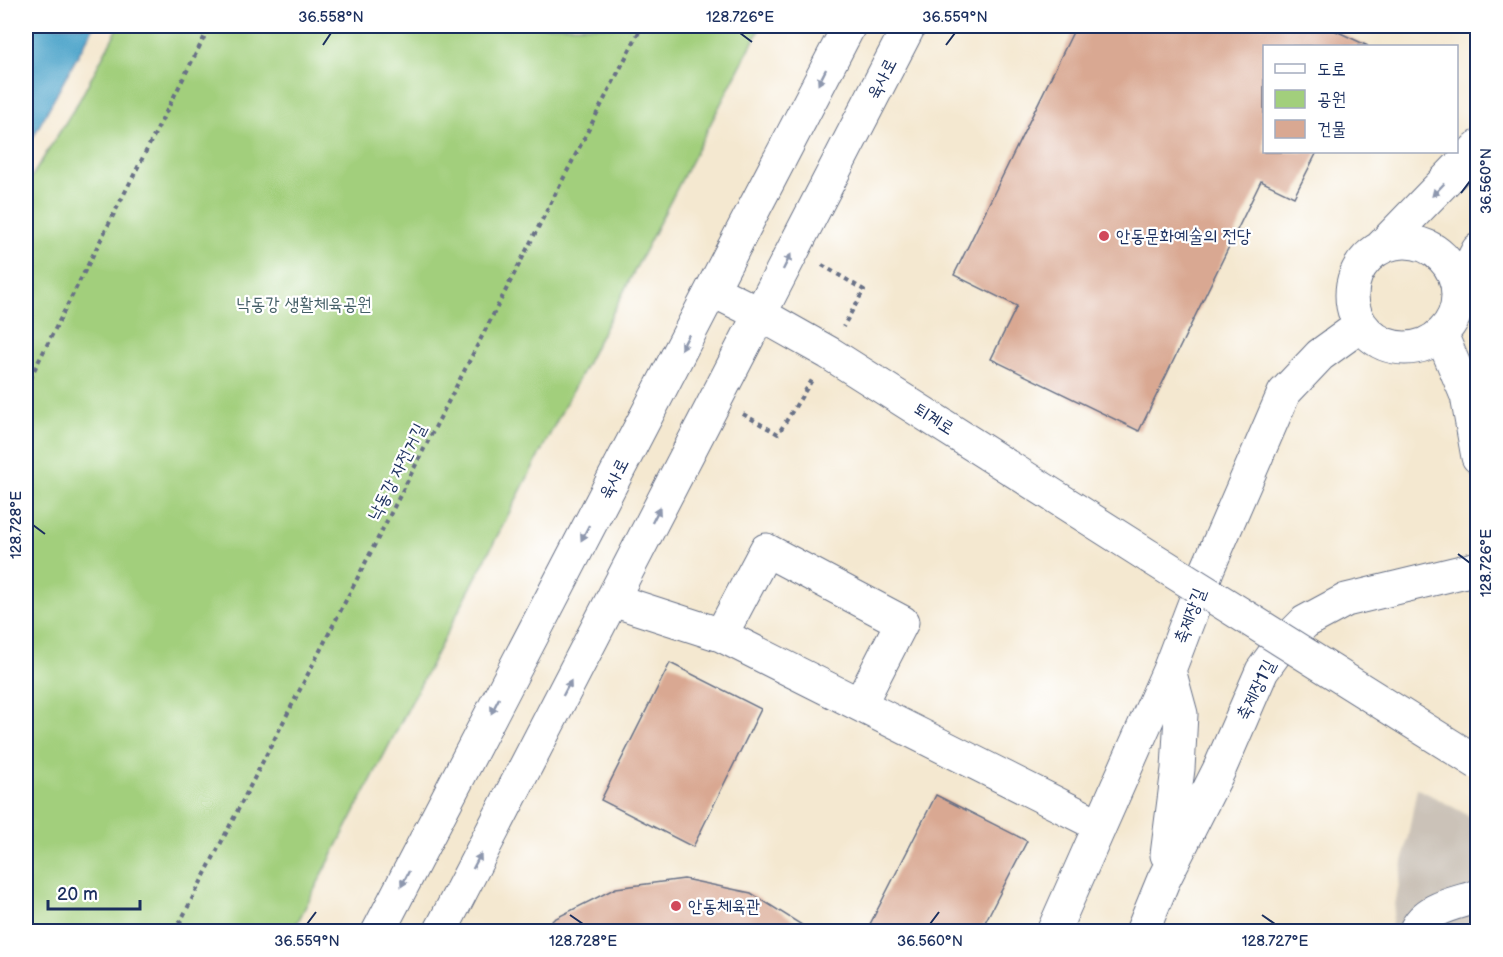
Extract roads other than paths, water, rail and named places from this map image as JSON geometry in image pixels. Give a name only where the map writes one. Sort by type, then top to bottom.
[{"type":"street","name":"육사로","points":[[378,932],[849,26]]},
{"type":"street","name":"육사로","points":[[440,932],[909,26]]},
{"type":"street","points":[[1382,246],[1400,241],[1417,242],[1432,248],[1445,259],[1454,272],[1458,289],[1457,306],[1451,321],[1441,334],[1427,344],[1409,348],[1390,347],[1374,339],[1360,326],[1353,309],[1351,290],[1356,272],[1367,256],[1382,246],[1478,147]]},
{"type":"street","points":[[1458,289],[1478,249]]},
{"type":"street","name":"퇴계로","points":[[712,290],[830,353],[1478,763]]},
{"type":"street","name":"축제장길","points":[[1053,932],[1169,670],[1209,568],[1284,393],[1320,355],[1360,326]]},
{"type":"street","points":[[1441,334],[1467,396],[1478,457]]},
{"type":"street","points":[[721,635],[766,550],[902,622],[860,704]]},
{"type":"street","name":"축제장1길","points":[[1142,932],[1163,881],[1219,770],[1262,671],[1278,649],[1305,622],[1346,600],[1478,568]]},
{"type":"street","points":[[613,600],[721,635],[1099,825]]},
{"type":"street","points":[[1163,881],[1178,769],[1181,714],[1169,670]]},
{"type":"street","points":[[1415,932],[1418,924],[1428,912],[1478,896]]},
{"type":"water","points":[[26,26],[94,26],[26,150]]},
{"type":"place","name":"안동문화예술의 전당","points":[[1104,236]]},
{"type":"place","name":"안동체육관","points":[[676,906]]},
{"type":"park label","name":"낙동강 생활체육공원","points":[[304,304]]}]
